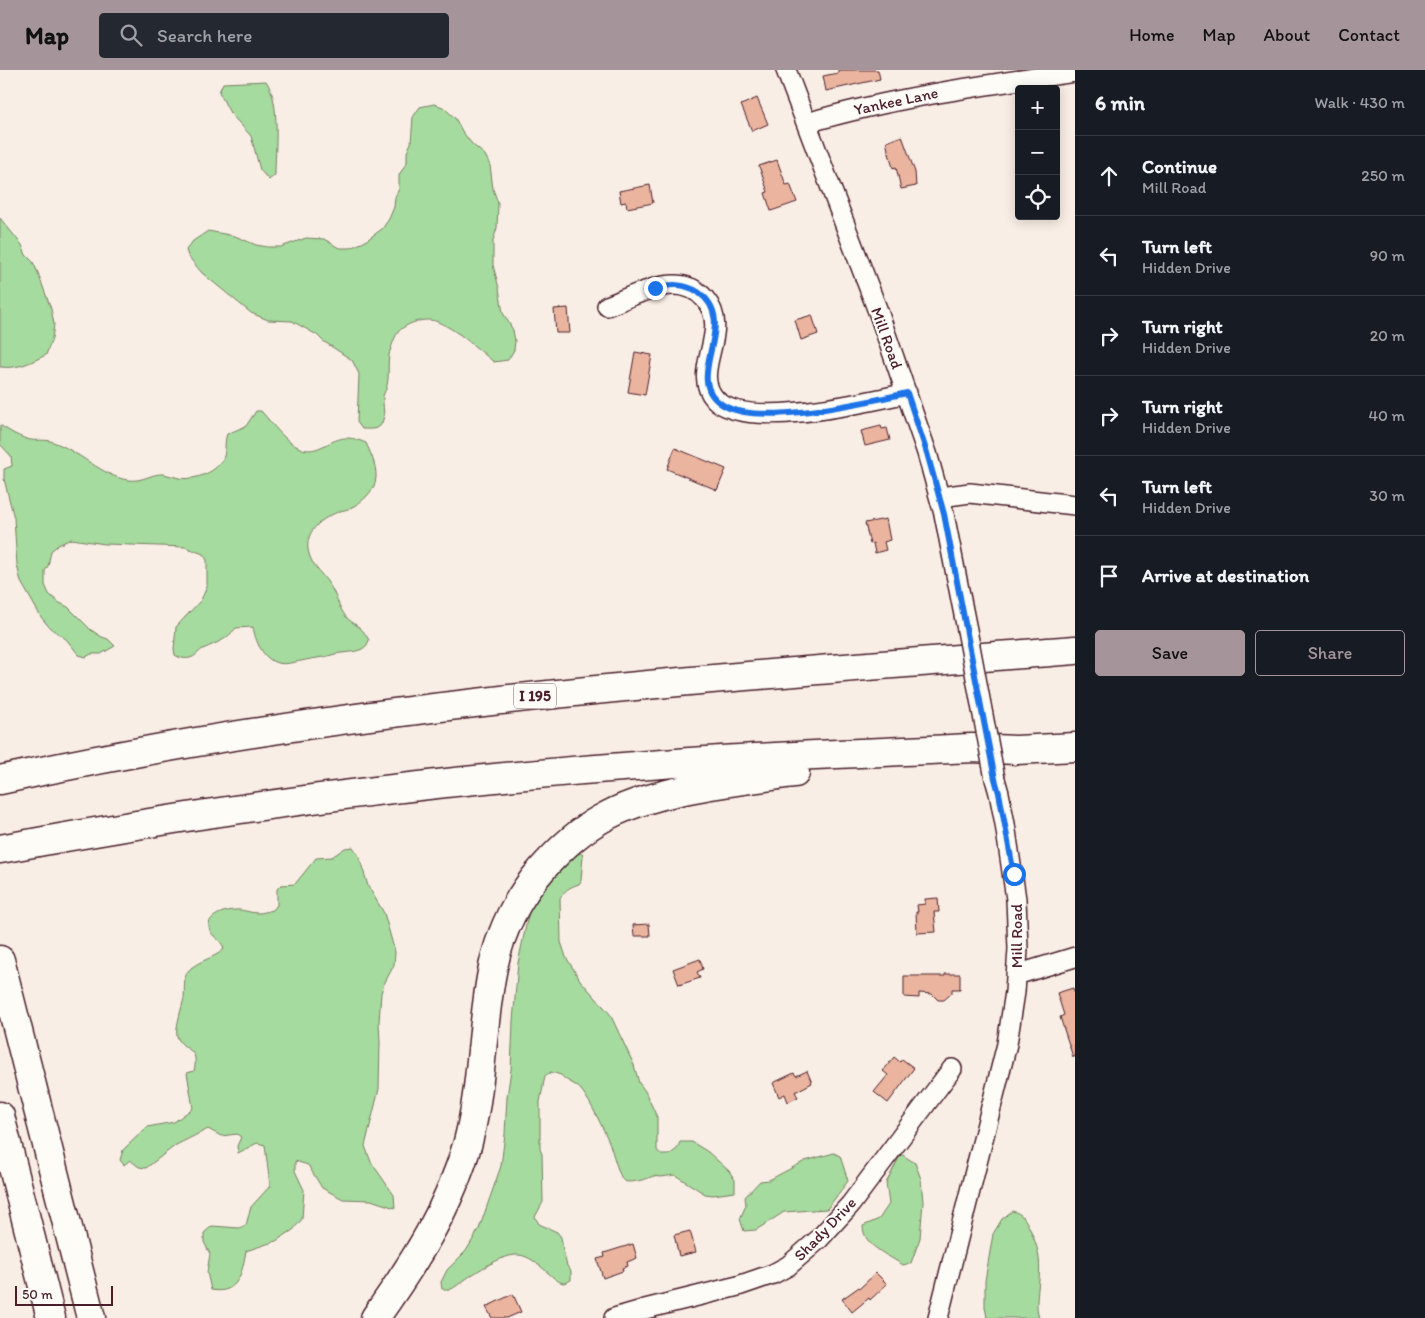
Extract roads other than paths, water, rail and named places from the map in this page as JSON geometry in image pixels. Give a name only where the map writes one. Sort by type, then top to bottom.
[{"type":"highway","name":"I 195","points":[[0,780],[246,734],[516,698],[673,682],[1075,650]]},
{"type":"highway","points":[[0,849],[228,810],[379,790],[663,764],[972,748],[1016,750],[1075,747]]},
{"type":"highway","points":[[375,1318],[423,1247],[453,1184],[468,1142],[478,1094],[489,996],[497,951],[508,921],[524,893],[535,877],[559,851],[588,827],[603,818],[656,797],[768,776],[972,748]]},
{"type":"highway","points":[[0,960],[91,1318]]},
{"type":"highway","points":[[0,1116],[51,1318]]},
{"type":"street","name":"Mill Road","points":[[786,70],[907,393],[940,497],[950,540],[995,779],[1004,816],[1016,899],[1018,949],[1007,1044],[938,1318]]},
{"type":"street","name":"Yankee Lane","points":[[807,123],[892,101],[1075,72]]},
{"type":"street","points":[[607,306],[667,285],[685,286],[701,294],[711,306],[716,325],[706,373],[707,382],[716,400],[733,410],[758,414],[791,413],[907,393]]},
{"type":"street","points":[[940,497],[970,493],[1075,504]]},
{"type":"street","points":[[1016,975],[1075,957]]},
{"type":"street","name":"Shady Drive","points":[[614,1318],[645,1308],[738,1286],[773,1274],[788,1266],[819,1239],[850,1206],[952,1070]]}]
